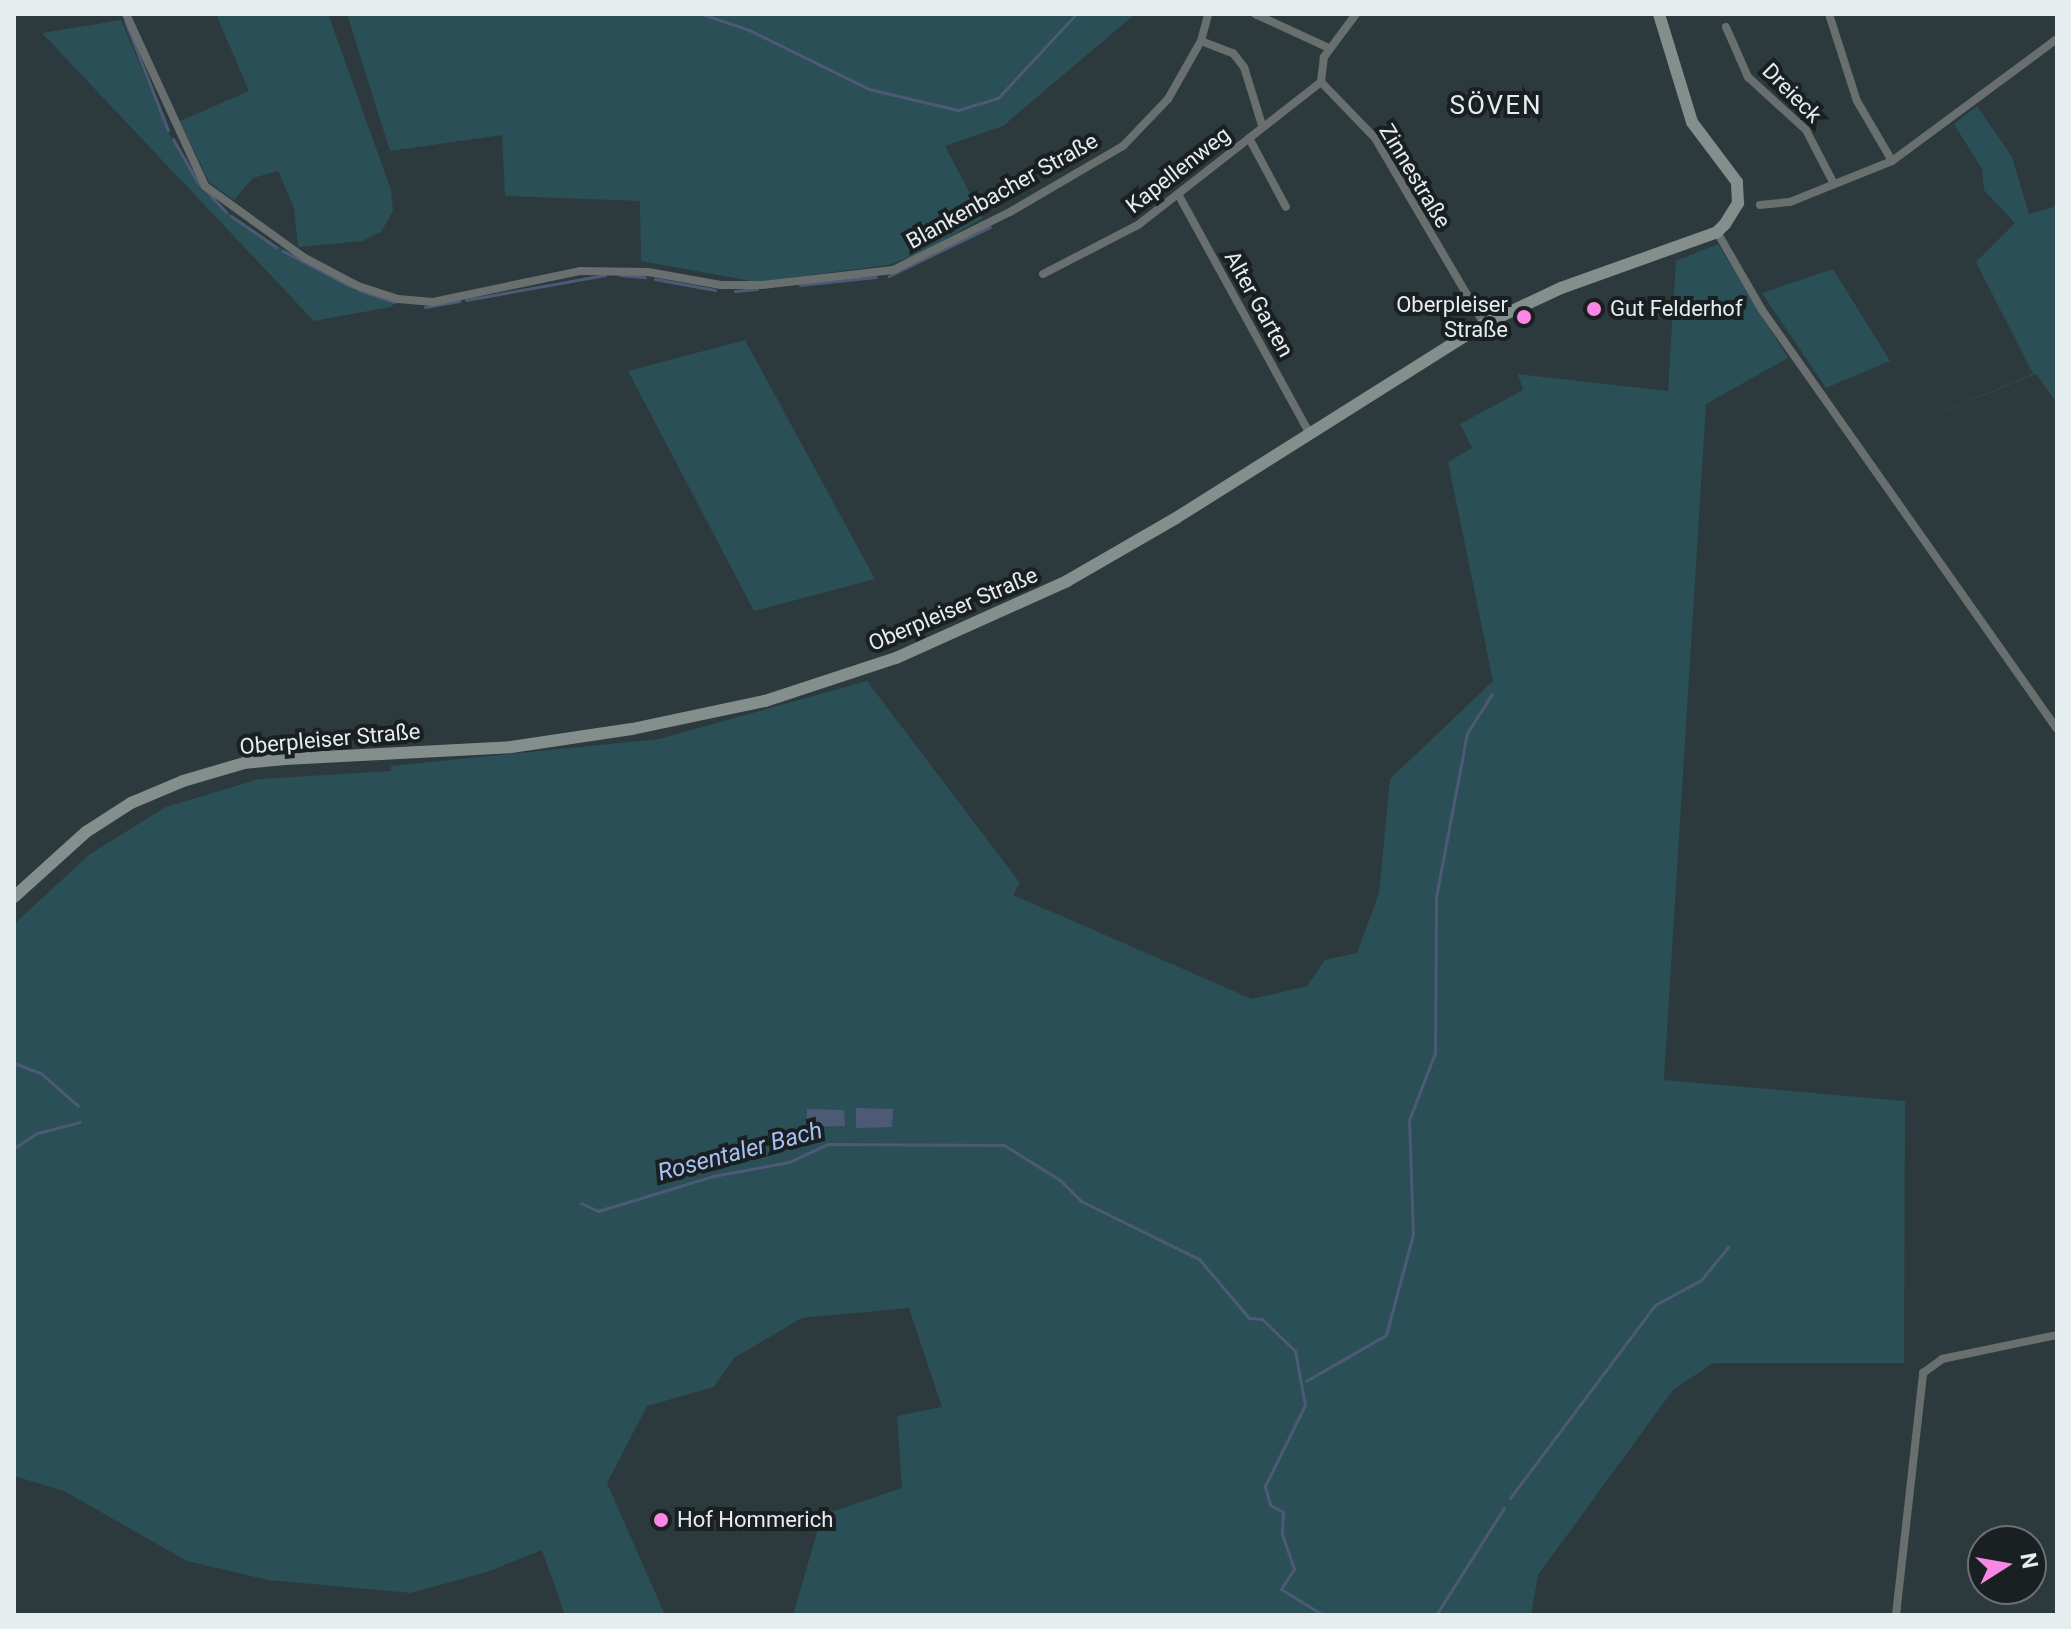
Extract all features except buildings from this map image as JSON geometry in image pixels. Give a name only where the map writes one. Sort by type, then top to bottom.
[{"type":"main road","points":[[1659,14],[1692,122],[1737,182],[1738,203],[1717,232]]},
{"type":"main road","name":"Oberpleiser Straße","points":[[14,897],[86,832],[131,803],[244,763],[511,747],[632,729],[765,701],[896,658],[1067,581],[1484,324],[1561,288],[1717,232]]},
{"type":"street","name":"Blankenbacher Straße","points":[[126,14],[205,186],[305,258],[358,286],[398,299],[433,302],[580,271],[648,272],[721,285],[893,270],[928,255],[1123,146],[1168,99],[1201,41],[1208,14]]},
{"type":"street","points":[[1255,14],[1329,48]]},
{"type":"street","points":[[1321,82],[1329,48],[1356,14]]},
{"type":"street","points":[[1829,14],[1857,101],[1892,161]]},
{"type":"street","name":"Dreieck","points":[[1726,27],[1748,77],[1806,130],[1834,184]]},
{"type":"street","points":[[1760,205],[1790,202],[1892,161],[2057,39]]},
{"type":"street","points":[[1201,41],[1233,53],[1244,67],[1262,125]]},
{"type":"street","name":"Kapellenweg","points":[[1043,274],[1138,225],[1262,125],[1321,82]]},
{"type":"street","name":"Zinnestraße","points":[[1321,82],[1375,138],[1484,324]]},
{"type":"street","name":"Kapellenweg","points":[[1249,138],[1286,207]]},
{"type":"street","name":"Alter Garten","points":[[1178,194],[1309,432]]},
{"type":"street","points":[[1717,232],[1762,310],[2057,729]]},
{"type":"street","points":[[1896,1615],[1923,1373],[1942,1359],[2057,1335]]},
{"type":"shaded area","points":[[216,14],[328,14],[391,190],[393,211],[381,232],[362,241],[298,247],[294,208],[278,171],[253,178],[234,200],[209,182],[180,121],[249,91]]},
{"type":"shaded area","points":[[347,14],[1135,14],[1003,126],[945,146],[983,218],[924,252],[888,265],[757,282],[641,261],[640,201],[505,196],[502,135],[390,151]]},
{"type":"shaded area","points":[[121,20],[172,140],[207,195],[257,235],[361,291],[395,303],[391,307],[314,321],[42,33]]},
{"type":"shaded area","points":[[1977,106],[2012,157],[2029,214],[2057,206],[2057,403],[2036,374],[1865,444],[2033,374],[1976,262],[2015,223],[1984,190],[1982,169],[1954,124]]},
{"type":"shaded area","points":[[1718,244],[1788,358],[1706,404],[1664,1080],[1905,1101],[1904,1363],[1713,1363],[1673,1390],[1538,1575],[1531,1615],[793,1615],[822,1515],[902,1488],[897,1416],[942,1407],[909,1308],[802,1318],[734,1358],[714,1387],[647,1406],[607,1483],[665,1615],[565,1615],[542,1550],[487,1572],[411,1593],[268,1580],[187,1561],[64,1491],[14,1476],[14,924],[90,854],[166,807],[259,779],[391,771],[391,766],[659,739],[867,681],[1020,883],[1013,895],[1252,999],[1307,986],[1325,960],[1357,953],[1379,893],[1390,779],[1493,681],[1448,462],[1472,448],[1460,424],[1523,390],[1518,374],[1668,391],[1676,261]]},
{"type":"shaded area","points":[[1833,269],[1890,361],[1826,388],[1762,293]]},
{"type":"shaded area","points":[[745,340],[875,579],[754,611],[628,371]]},
{"type":"shaded area","points":[[856,1108],[893,1109],[892,1127],[856,1128]]},
{"type":"shaded area","points":[[807,1109],[844,1110],[845,1126],[806,1127]]},
{"type":"waterway","points":[[702,14],[749,30],[869,89],[958,110],[998,98],[1076,14]]},
{"type":"waterway","points":[[125,21],[168,130]]},
{"type":"waterway","points":[[173,139],[197,181],[226,212]]},
{"type":"waterway","points":[[231,216],[276,247]]},
{"type":"waterway","points":[[889,276],[990,227]]},
{"type":"waterway","points":[[283,251],[352,287]]},
{"type":"waterway","points":[[466,300],[605,275]]},
{"type":"waterway","points":[[620,275],[645,277]]},
{"type":"waterway","points":[[800,285],[876,277]]},
{"type":"waterway","points":[[655,279],[715,290]]},
{"type":"waterway","points":[[735,291],[757,289]]},
{"type":"waterway","points":[[359,290],[394,302]]},
{"type":"waterway","points":[[425,307],[459,301]]},
{"type":"waterway","points":[[1306,1381],[1386,1335],[1413,1234],[1409,1120],[1435,1053],[1436,897],[1467,733],[1492,694]]},
{"type":"waterway","points":[[14,1063],[42,1074],[78,1106]]},
{"type":"waterway","points":[[14,1148],[37,1133],[80,1122]]},
{"type":"waterway","name":"Rosentaler Bach","points":[[581,1203],[598,1211],[713,1176],[789,1162],[828,1144],[1004,1145],[1060,1180],[1081,1201],[1199,1259],[1249,1318],[1262,1319],[1295,1351],[1305,1405],[1265,1486],[1270,1505],[1283,1512],[1282,1534],[1294,1569],[1281,1589],[1323,1615]]},
{"type":"waterway","points":[[1510,1498],[1655,1305],[1701,1280],[1728,1247]]},
{"type":"waterway","points":[[1436,1615],[1504,1508]]},
{"type":"place","name":"Gut Felderhof","points":[[1594,309]]},
{"type":"place","name":"Oberpleiser Straße","points":[[1524,317]]},
{"type":"place","name":"Hof Hommerich","points":[[661,1520]]},
{"type":"district","name":"SÖVEN","points":[[1496,106]]}]
